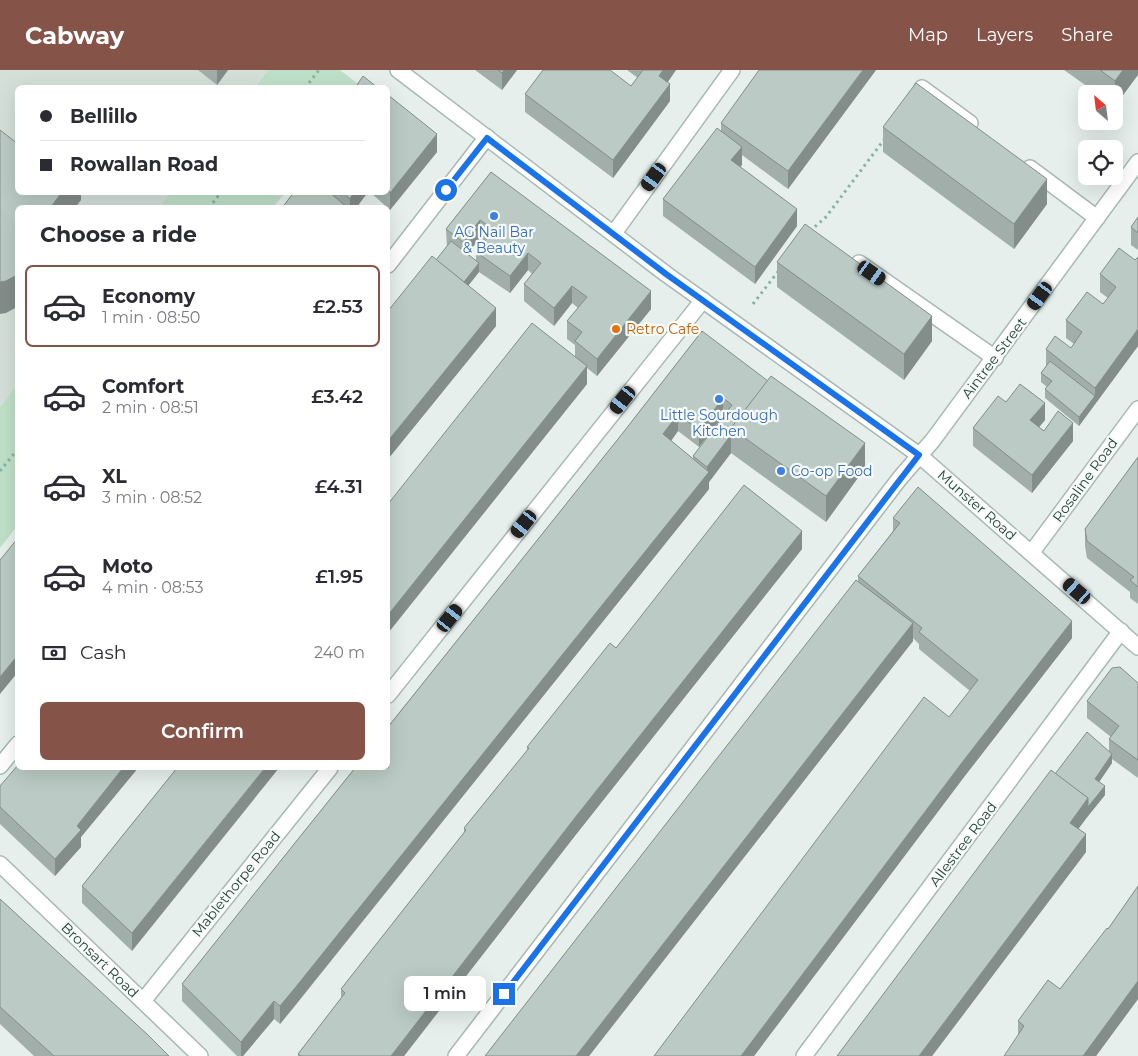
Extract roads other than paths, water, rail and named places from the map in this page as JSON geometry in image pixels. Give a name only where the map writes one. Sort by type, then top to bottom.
[{"type":"street","name":"Munster Road","points":[[398,70],[703,300],[919,455],[1032,552],[1138,647]]},
{"type":"street","points":[[614,233],[732,70]]},
{"type":"street","points":[[922,88],[986,135]]},
{"type":"street","points":[[390,262],[487,138]]},
{"type":"street","points":[[1018,159],[1097,218]]},
{"type":"street","name":"Aintree Street","points":[[456,1056],[995,358],[1138,162]]},
{"type":"street","points":[[843,252],[995,358]]},
{"type":"street","points":[[390,692],[703,300]]},
{"type":"street","name":"Rosaline Road","points":[[1032,552],[1138,409]]},
{"type":"street","name":"Allestree Road","points":[[804,1056],[1121,631]]},
{"type":"street","points":[[0,766],[15,748]]},
{"type":"street","name":"Mablethorpe Road","points":[[143,1001],[328,770]]},
{"type":"street","name":"Bronsart Road","points":[[0,864],[200,1056]]},
{"type":"place","name":"AG Nail Bar & Beauty","points":[[494,216]]},
{"type":"place","name":"Retro Cafe","points":[[616,329]]},
{"type":"place","name":"Little Sourdough Kitchen","points":[[719,399]]},
{"type":"place","name":"Co-op Food","points":[[781,471]]}]
